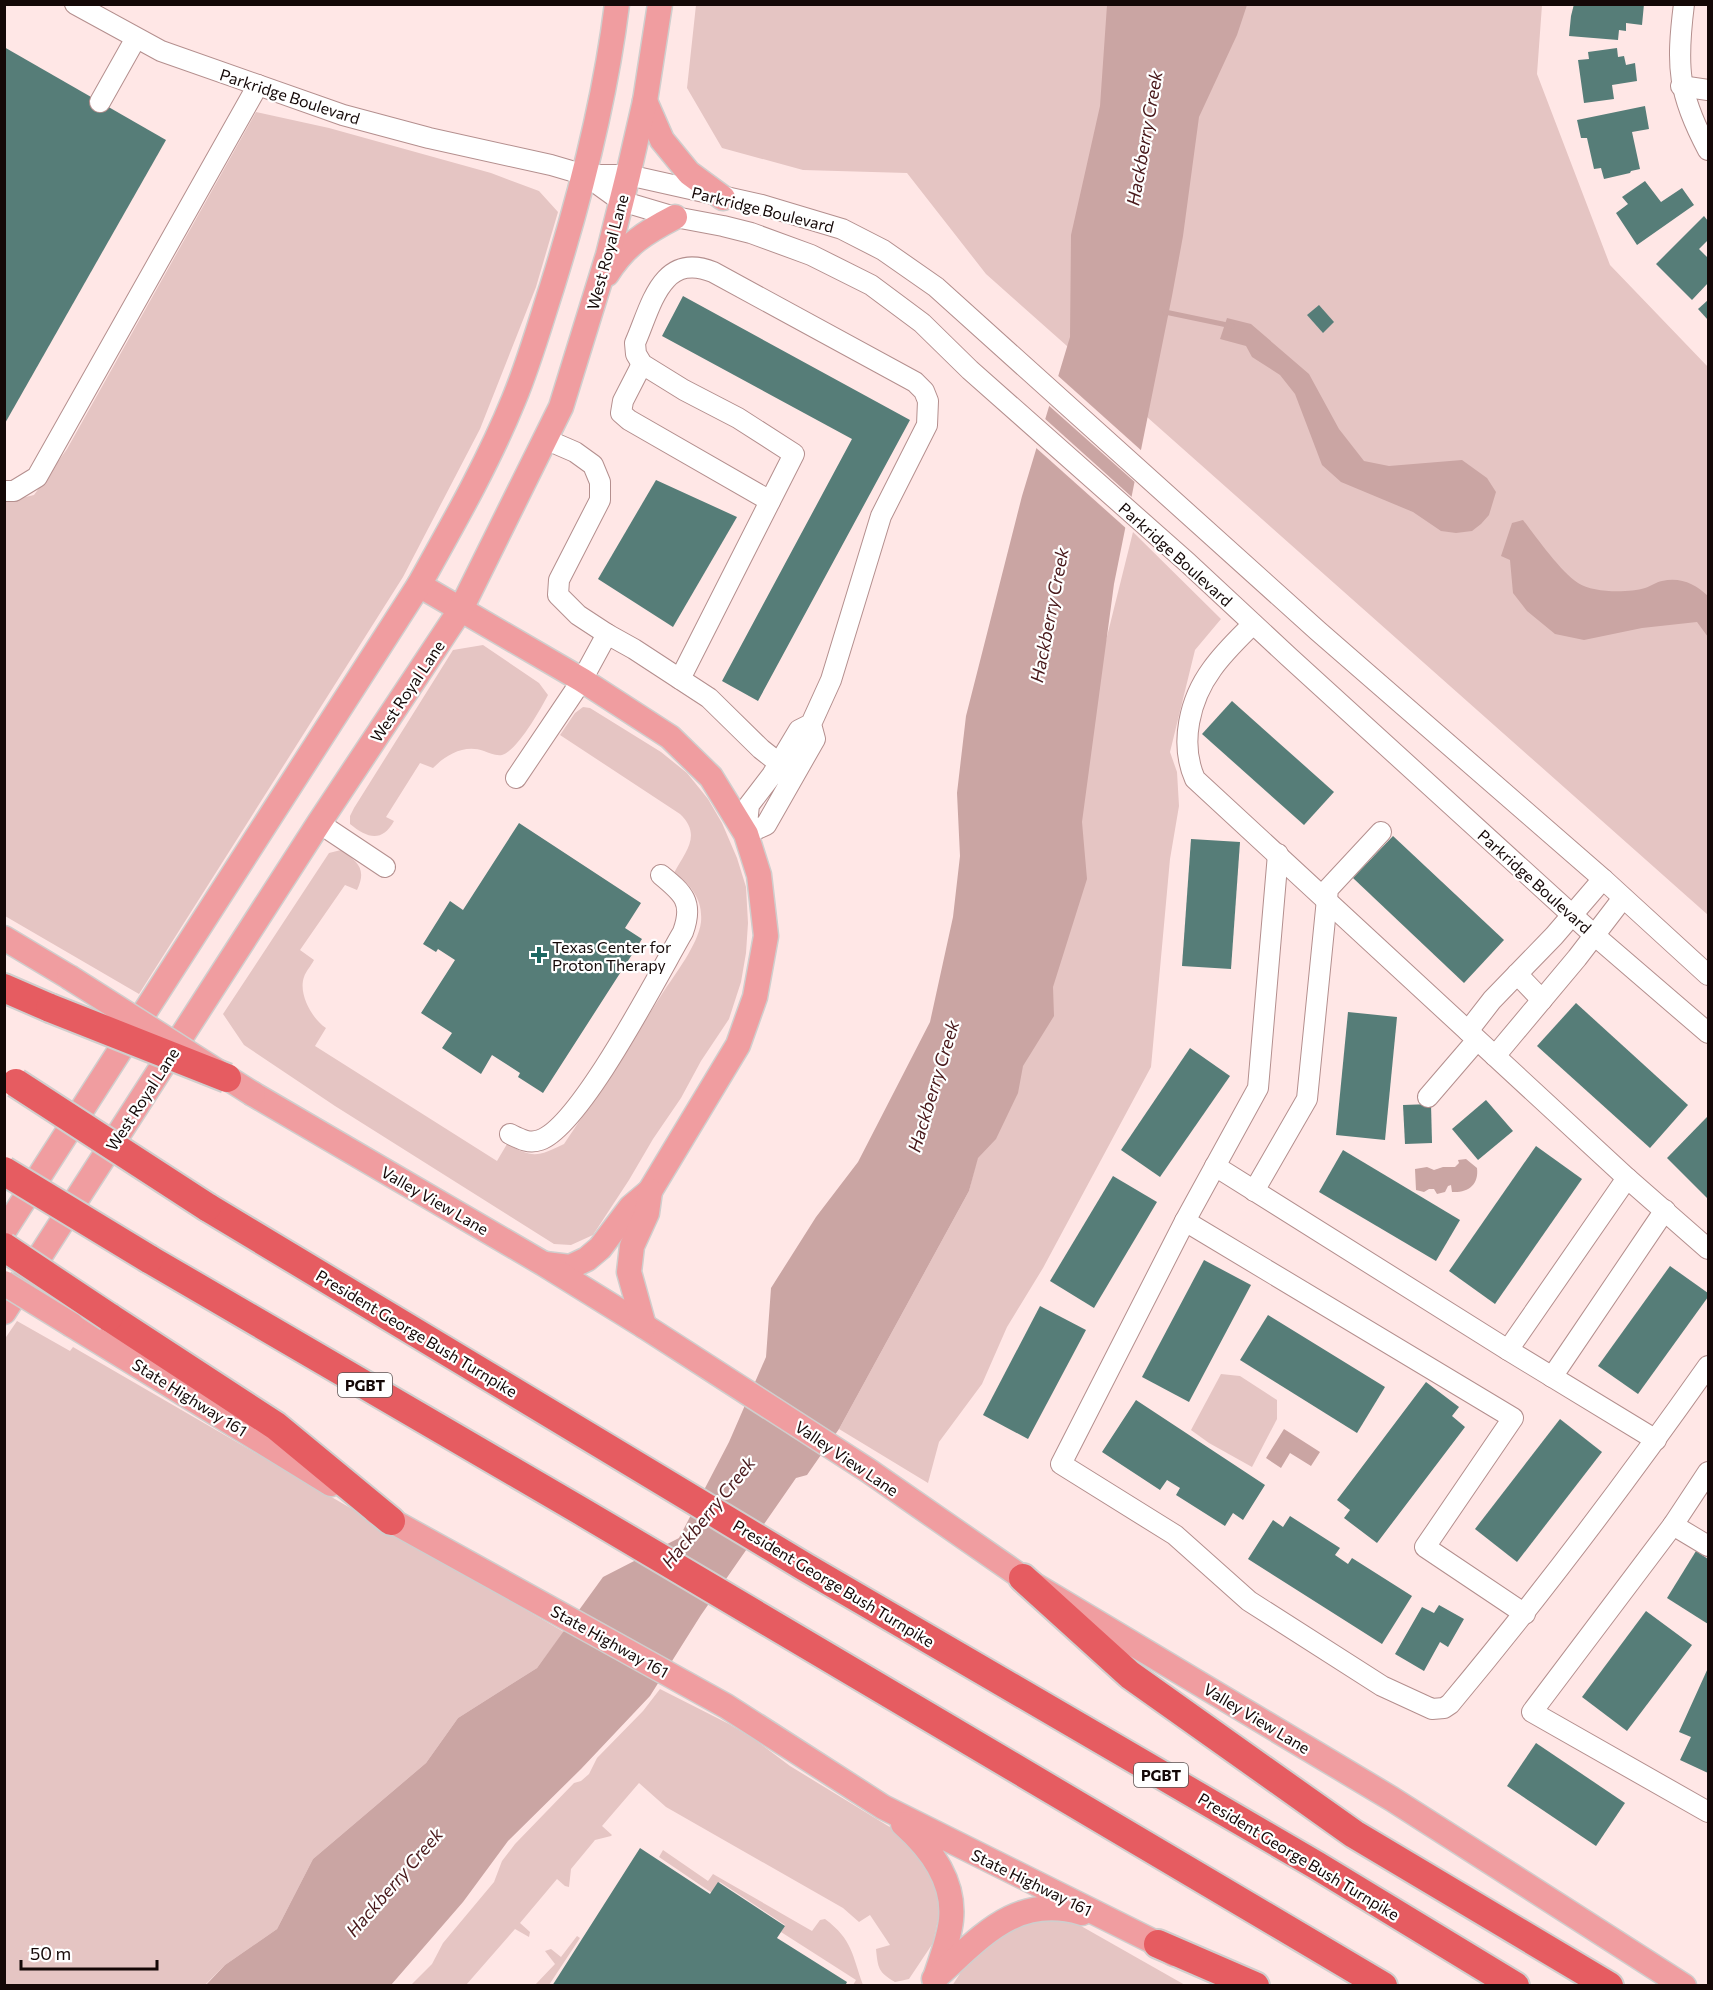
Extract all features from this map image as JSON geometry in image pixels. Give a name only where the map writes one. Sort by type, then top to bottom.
[{"type":"highway","points":[[4,988],[227,1078]]},
{"type":"highway","name":"President George Bush Turnpike","points":[[10,1080],[207,1207],[805,1567],[1316,1864],[1515,1986]]},
{"type":"highway","name":"PGBT","points":[[4,1171],[149,1259],[581,1511],[1383,1986]]},
{"type":"highway","points":[[4,1247],[276,1426],[391,1521]]},
{"type":"highway","points":[[1023,1578],[1130,1675],[1354,1834],[1609,1986]]},
{"type":"highway","points":[[1158,1944],[1255,1986]]},
{"type":"main road","points":[[4,1231],[419,585],[464,504],[514,399],[536,338],[585,175],[604,91],[617,4]]},
{"type":"main road","name":"West Royal Lane","points":[[4,1312],[461,609],[561,407],[598,288],[628,175],[645,101],[660,4]]},
{"type":"main road","points":[[645,101],[662,140],[689,173],[723,198]]},
{"type":"main road","points":[[598,288],[617,258],[645,233],[675,218]]},
{"type":"main road","points":[[419,585],[582,680],[670,738],[711,777],[746,834],[759,875],[766,936],[754,998],[738,1045],[650,1191],[631,1206],[600,1248],[570,1267],[544,1264]]},
{"type":"main road","name":"Valley View Lane","points":[[4,938],[253,1094],[544,1264],[644,1326],[869,1471],[1023,1578],[1392,1799],[1684,1986]]},
{"type":"main road","points":[[644,1326],[629,1272],[632,1246],[647,1213],[650,1191]]},
{"type":"main road","name":"State Highway 161","points":[[4,1283],[391,1521],[726,1706],[883,1807],[1158,1944],[1223,1986]]},
{"type":"main road","points":[[883,1807],[917,1836],[945,1877],[951,1903],[951,1918],[948,1937],[932,1982]]},
{"type":"main road","points":[[932,1982],[987,1930],[1007,1919],[1030,1911],[1051,1909],[1076,1911],[1113,1922]]},
{"type":"street","name":"Parkridge Boulevard","points":[[75,4],[161,51],[343,115],[585,175],[628,175],[762,205],[842,229],[883,250],[936,287],[1318,630],[1603,879],[1708,975]]},
{"type":"street","points":[[1684,4],[1680,64],[1682,86],[1688,108],[1708,150]]},
{"type":"street","points":[[100,102],[136,38]]},
{"type":"street","points":[[4,491],[14,491],[37,477],[258,86]]},
{"type":"street","points":[[1682,86],[1708,90]]},
{"type":"street","name":"Parkridge Boulevard","points":[[585,175],[621,201],[675,218],[723,226],[811,255],[870,285],[921,323],[970,370],[1188,563],[1593,934],[1708,1033]]},
{"type":"street","points":[[680,679],[794,454],[738,418],[684,390],[642,364],[636,354],[635,344],[661,284],[682,268],[694,267],[713,273],[915,382],[924,391],[928,401],[927,425],[881,516],[831,680],[811,724],[799,730],[787,769],[749,805],[746,834]]},
{"type":"street","points":[[642,364],[623,401],[621,413],[629,420],[770,501]]},
{"type":"street","points":[[545,439],[574,452],[593,465],[600,482],[600,500],[559,580],[558,595],[578,615],[709,698],[761,749],[787,769]]},
{"type":"street","points":[[1253,624],[1214,666],[1197,695],[1189,722],[1189,760],[1195,779],[1627,1178],[1708,1249]]},
{"type":"street","points":[[516,778],[582,680],[608,634]]},
{"type":"street","points":[[320,823],[385,867]]},
{"type":"street","points":[[1254,1191],[1308,1099],[1328,890],[1381,832]]},
{"type":"street","points":[[1278,854],[1258,1088],[1185,1221],[1061,1464],[1175,1535],[1249,1601],[1382,1686],[1432,1709],[1444,1708],[1450,1704],[1525,1614],[1656,1440],[1708,1366]]},
{"type":"street","points":[[510,1134],[525,1141],[540,1140],[555,1131],[568,1118],[593,1084],[630,1026],[684,932],[689,916],[686,901],[676,888],[661,875]]},
{"type":"street","points":[[1428,1097],[1472,1035],[1492,1000],[1573,915],[1603,879]]},
{"type":"street","points":[[1495,1056],[1623,898]]},
{"type":"street","points":[[1517,974],[1542,1000]]},
{"type":"street","points":[[1215,1166],[1656,1440]]},
{"type":"street","points":[[1508,1350],[1627,1178]]},
{"type":"street","points":[[1552,1377],[1665,1210]]},
{"type":"street","points":[[1185,1221],[1513,1418],[1425,1547],[1525,1614]]},
{"type":"street","points":[[1706,1481],[1532,1712],[1708,1812]]},
{"type":"street","points":[[1672,1525],[1708,1546]]},
{"type":"shaded area","points":[[696,5],[1542,5],[1537,74],[1610,265],[1708,367],[1708,915],[986,274],[907,173],[803,170],[722,148],[687,88]]},
{"type":"shaded area","points":[[256,112],[329,128],[491,173],[539,191],[558,212],[536,287],[480,429],[403,577],[139,994],[5,916],[5,502],[34,495],[67,449]]},
{"type":"shaded area","points":[[1133,532],[1221,619],[1195,650],[1170,752],[1177,772],[1179,806],[1170,859],[1151,1067],[1043,1268],[1007,1327],[982,1384],[939,1442],[928,1483],[839,1429],[969,1191]]},
{"type":"shaded area","points":[[483,645],[539,683],[548,695],[528,729],[515,746],[502,755],[469,749],[450,755],[433,768],[420,763],[386,817],[394,821],[389,828],[384,833],[374,836],[356,829],[350,824],[350,816],[354,808],[453,650]]},
{"type":"shaded area","points":[[583,707],[590,708],[661,752],[687,773],[708,799],[722,823],[737,858],[746,887],[748,923],[741,982],[729,1019],[593,1235],[571,1245],[554,1244],[335,1106],[244,1045],[223,1014],[329,853],[341,850],[359,867],[360,883],[357,890],[345,885],[300,950],[314,960],[304,977],[303,991],[307,1006],[326,1028],[315,1046],[497,1161],[507,1144],[523,1152],[535,1154],[564,1144],[685,959],[701,922],[700,906],[695,893],[674,873],[690,843],[690,829],[687,822],[680,814],[560,735],[575,713]]},
{"type":"shaded area","points":[[17,1321],[70,1351],[73,1347],[564,1632],[537,1668],[458,1718],[426,1763],[313,1859],[277,1929],[225,1965],[205,1985],[5,1985],[4,1340]]},
{"type":"shaded area","points":[[1221,1374],[1240,1376],[1277,1400],[1277,1419],[1252,1467],[1191,1430]]},
{"type":"shaded area","points":[[660,1689],[754,1739],[790,1766],[911,1840],[943,1897],[933,1943],[909,1979],[895,1982],[880,1969],[876,1949],[890,1945],[870,1915],[859,1922],[843,1908],[666,1807],[639,1783],[602,1826],[612,1835],[595,1840],[571,1869],[569,1887],[557,1879],[520,1923],[530,1932],[529,1937],[515,1929],[466,1985],[410,1986],[432,1964],[443,1943],[494,1882],[502,1861],[515,1844],[574,1783],[581,1781],[589,1774],[597,1758],[643,1711]]},
{"type":"shaded area","points":[[663,1850],[708,1881],[713,1874],[812,1931],[820,1920],[825,1919],[846,1941],[854,1956],[863,1985],[853,1985],[856,1980],[781,1932],[785,1925],[720,1882],[712,1893],[659,1857]]},
{"type":"shaded area","points":[[1028,1917],[1074,1922],[1185,1985],[952,1986],[973,1953]]},
{"type":"shaded area","points":[[577,1936],[580,1938],[549,1985],[535,1985],[555,1964],[545,1951],[551,1949],[561,1957]]},
{"type":"water","name":"Hackberry Creek","points":[[1107,5],[1247,5],[1237,35],[1199,117],[1183,236],[1114,584],[1082,822],[1087,879],[1053,987],[1054,1016],[1023,1066],[1018,1093],[996,1139],[978,1158],[969,1191],[839,1429],[807,1475],[796,1478],[701,1615],[650,1696],[508,1841],[463,1902],[391,1985],[205,1986],[225,1965],[277,1929],[313,1859],[426,1763],[458,1718],[537,1668],[603,1577],[679,1538],[729,1442],[766,1357],[771,1288],[816,1217],[858,1162],[930,1022],[953,917],[960,856],[957,793],[966,716],[1022,496],[1070,337],[1071,235],[1100,106]]},
{"type":"water","points":[[1227,318],[1251,324],[1309,374],[1339,429],[1364,461],[1389,466],[1462,460],[1487,478],[1496,492],[1489,515],[1472,531],[1456,533],[1441,531],[1413,512],[1341,482],[1322,465],[1295,394],[1280,375],[1252,357],[1246,346],[1220,339]]},
{"type":"water","points":[[1523,520],[1564,571],[1584,586],[1601,590],[1629,591],[1675,580],[1687,582],[1698,588],[1708,596],[1708,637],[1697,622],[1642,628],[1584,640],[1555,634],[1527,611],[1513,593],[1510,560],[1501,556],[1512,523]]},
{"type":"water","points":[[1466,1159],[1477,1168],[1476,1179],[1471,1187],[1463,1191],[1452,1192],[1451,1185],[1445,1192],[1437,1194],[1434,1189],[1424,1192],[1416,1190],[1415,1169],[1427,1167],[1434,1170],[1455,1167],[1459,1163],[1458,1160]]},
{"type":"water","points":[[1284,1429],[1320,1452],[1311,1466],[1290,1453],[1281,1468],[1266,1458]]},
{"type":"pier","points":[[1056,374],[1143,452],[1137,484],[1047,404]]},
{"type":"pier","points":[[1043,417],[1134,499],[1128,530],[1034,446]]},
{"type":"building","points":[[1574,4],[1644,4],[1642,25],[1626,23],[1626,31],[1619,30],[1618,40],[1569,36]]},
{"type":"building","points":[[4,47],[166,140],[4,425]]},
{"type":"building","points":[[1617,48],[1618,57],[1624,56],[1626,65],[1635,63],[1637,81],[1612,85],[1614,99],[1584,103],[1578,60],[1589,59],[1588,52]]},
{"type":"building","points":[[1645,106],[1649,129],[1632,132],[1640,169],[1604,179],[1601,168],[1594,169],[1587,138],[1581,138],[1577,120]]},
{"type":"building","points":[[1645,181],[1661,202],[1682,188],[1694,205],[1637,245],[1616,213],[1628,204],[1622,197]]},
{"type":"building","points":[[1704,216],[1708,221],[1708,240],[1699,249],[1708,258],[1708,283],[1692,300],[1656,264]]},
{"type":"building","points":[[683,296],[910,420],[758,701],[722,681],[852,439],[662,336]]},
{"type":"building","points":[[1708,300],[1708,320],[1698,309]]},
{"type":"building","points":[[1319,305],[1334,322],[1323,333],[1307,315]]},
{"type":"building","points":[[656,480],[737,517],[673,627],[598,579]]},
{"type":"building","points":[[1232,701],[1334,792],[1304,825],[1202,734]]},
{"type":"building","name":"Texas Center for Proton Therapy","points":[[519,823],[641,903],[625,928],[642,939],[543,1093],[518,1077],[520,1073],[492,1055],[481,1074],[442,1048],[452,1033],[421,1013],[455,960],[438,949],[436,952],[423,944],[450,901],[463,910]]},
{"type":"building","points":[[1393,836],[1504,940],[1464,983],[1353,878]]},
{"type":"building","points":[[1191,839],[1240,842],[1231,969],[1182,966]]},
{"type":"building","points":[[1576,1003],[1688,1105],[1650,1148],[1537,1046]]},
{"type":"building","points":[[1348,1012],[1397,1017],[1385,1140],[1336,1135]]},
{"type":"building","points":[[1190,1048],[1230,1076],[1160,1177],[1121,1150]]},
{"type":"building","points":[[1486,1100],[1513,1131],[1478,1160],[1452,1129]]},
{"type":"building","points":[[1431,1104],[1432,1143],[1405,1144],[1403,1105]]},
{"type":"building","points":[[1707,1117],[1708,1119],[1708,1199],[1667,1158]]},
{"type":"building","points":[[1536,1146],[1582,1179],[1495,1304],[1449,1271]]},
{"type":"building","points":[[1343,1150],[1460,1220],[1436,1261],[1319,1192]]},
{"type":"building","points":[[1113,1176],[1157,1202],[1094,1308],[1050,1281]]},
{"type":"building","points":[[1204,1260],[1251,1285],[1189,1402],[1142,1377]]},
{"type":"building","points":[[1670,1266],[1708,1293],[1708,1297],[1638,1394],[1598,1366]]},
{"type":"building","points":[[1040,1306],[1086,1330],[1028,1439],[983,1415]]},
{"type":"building","points":[[1268,1315],[1385,1387],[1357,1433],[1240,1360]]},
{"type":"building","points":[[1426,1382],[1459,1407],[1452,1416],[1465,1427],[1377,1543],[1344,1518],[1350,1510],[1337,1500]]},
{"type":"building","points":[[1136,1400],[1265,1485],[1243,1520],[1233,1513],[1225,1526],[1176,1495],[1180,1488],[1167,1480],[1160,1490],[1102,1452]]},
{"type":"building","points":[[1560,1419],[1602,1452],[1517,1562],[1475,1529]]},
{"type":"building","points":[[1290,1516],[1340,1548],[1335,1555],[1348,1564],[1352,1558],[1412,1596],[1382,1644],[1248,1559],[1273,1520],[1283,1527]]},
{"type":"building","points":[[1696,1551],[1708,1559],[1708,1624],[1667,1598]]},
{"type":"building","points":[[1439,1605],[1464,1619],[1448,1647],[1440,1642],[1424,1671],[1395,1654],[1422,1607],[1434,1613]]},
{"type":"building","points":[[1646,1611],[1692,1645],[1627,1731],[1582,1697]]},
{"type":"building","points":[[1708,1668],[1708,1773],[1680,1760],[1691,1737],[1679,1732]]},
{"type":"building","points":[[1536,1743],[1625,1803],[1596,1846],[1507,1786]]},
{"type":"building","points":[[640,1848],[710,1894],[718,1882],[785,1926],[777,1938],[847,1982],[845,1986],[552,1986]]},
{"type":"waterway","points":[[1165,312],[1232,326]]},
{"type":"place","name":"Texas Center for Proton Therapy","points":[[539,955]]}]
